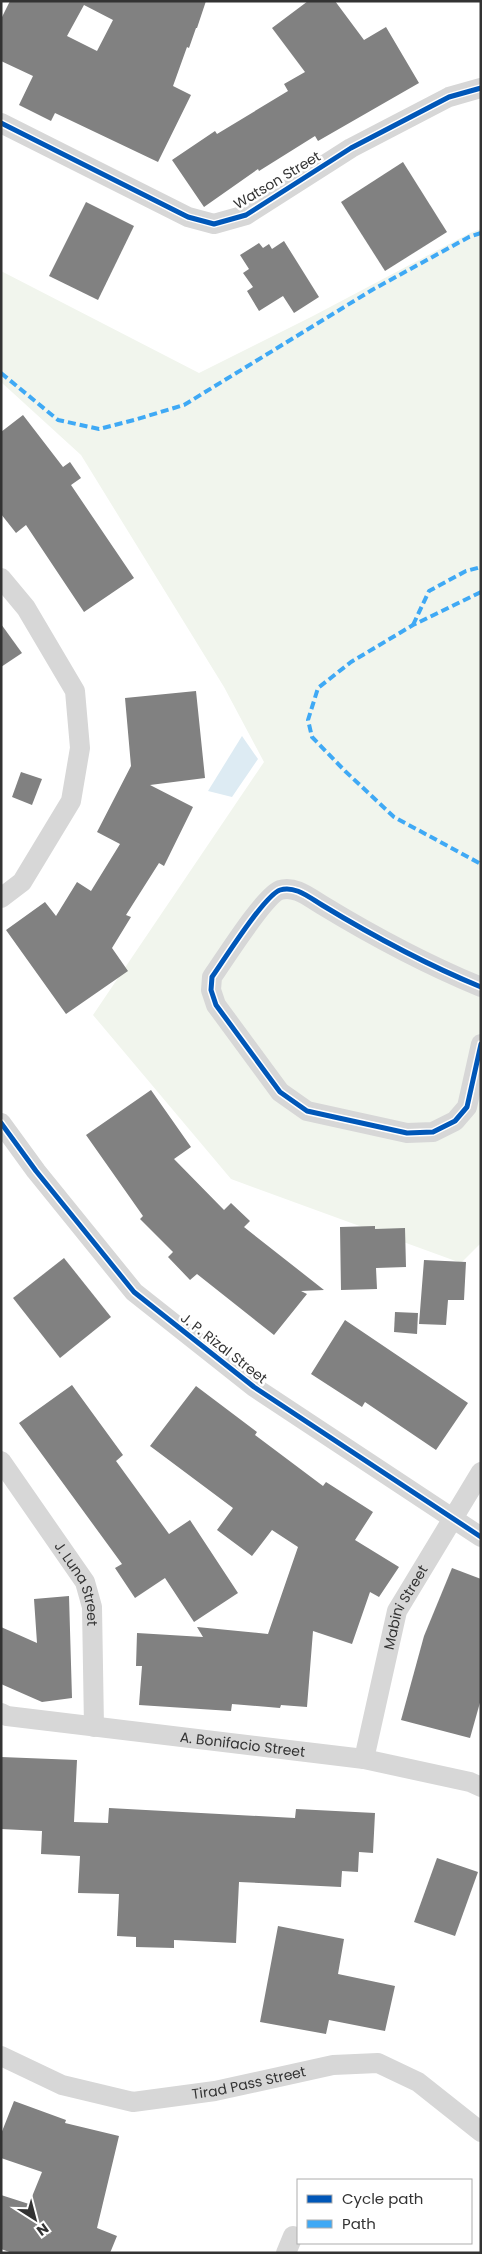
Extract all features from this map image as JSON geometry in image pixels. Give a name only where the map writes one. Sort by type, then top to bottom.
[{"type":"street","name":"Watson Street","points":[[1,123],[188,217],[214,224],[246,215],[352,148],[449,97],[481,88]]},
{"type":"street","points":[[1,578],[26,608],[75,692],[80,748],[71,802],[22,882],[1,898]]},
{"type":"street","points":[[481,987],[431,967],[367,932],[297,890],[280,890],[264,903],[212,977],[211,990],[216,1005],[280,1092],[307,1111],[407,1132],[433,1132],[455,1121],[467,1106],[481,1044]]},
{"type":"street","name":"J. P. Rizal Street","points":[[1,1123],[36,1171],[134,1292],[254,1387],[452,1520],[481,1537]]},
{"type":"street","name":"J. Luna Street","points":[[1,1461],[85,1582],[92,1607],[94,1727]]},
{"type":"street","name":"Mabini Street","points":[[364,1759],[397,1611],[481,1472]]},
{"type":"street","name":"A. Bonifacio Street","points":[[1,1713],[7,1716],[364,1759],[470,1782],[481,1787]]},
{"type":"street","name":"Tirad Pass Street","points":[[1,2056],[62,2085],[133,2102],[215,2091],[333,2065],[378,2062],[418,2082],[481,2132]]},
{"type":"shaded area","points":[[481,229],[481,1243],[461,1263],[231,1179],[93,1015],[264,762],[224,687],[81,455],[1,382],[1,271],[199,373]]},
{"type":"shaded area","points":[[242,736],[258,759],[232,797],[208,791]]},
{"type":"building","points":[[10,1],[206,1],[173,86],[191,95],[158,162],[55,113],[51,121],[19,105],[33,76],[1,61],[1,19]],"holes":[[[84,5],[113,20],[97,51],[67,36]]]},
{"type":"building","points":[[308,1],[335,1],[364,40],[386,27],[419,83],[318,141],[315,136],[259,171],[258,169],[204,207],[172,160],[215,131],[217,134],[288,91],[284,84],[305,72],[272,28]]},
{"type":"building","points":[[403,162],[447,232],[385,271],[341,202]]},
{"type":"building","points":[[86,202],[134,226],[98,300],[49,276]]},
{"type":"building","points":[[284,241],[319,297],[294,313],[283,296],[259,311],[247,291],[253,287],[243,273],[249,269],[240,255],[259,243],[263,248],[269,244],[272,249]]},
{"type":"building","points":[[23,415],[63,467],[70,462],[81,478],[71,485],[134,578],[84,612],[26,525],[16,533],[1,514],[1,432]]},
{"type":"building","points":[[1,624],[22,653],[1,667]]},
{"type":"building","points":[[196,691],[205,778],[150,785],[193,807],[164,866],[159,863],[126,915],[131,917],[112,948],[128,971],[66,1014],[6,930],[45,902],[56,916],[77,882],[91,891],[120,844],[97,832],[131,766],[125,698]]},
{"type":"building","points":[[21,772],[42,779],[32,805],[12,797]]},
{"type":"building","points":[[151,1090],[191,1147],[174,1159],[224,1210],[231,1203],[250,1221],[244,1227],[324,1290],[301,1291],[307,1294],[274,1335],[197,1274],[190,1280],[168,1257],[173,1252],[140,1219],[143,1216],[86,1135]]},
{"type":"building","points":[[375,1226],[375,1229],[405,1228],[406,1267],[376,1268],[377,1289],[341,1290],[340,1227]]},
{"type":"building","points":[[64,1258],[111,1317],[60,1358],[13,1298]]},
{"type":"building","points":[[424,1260],[466,1262],[464,1300],[448,1300],[446,1325],[419,1324]]},
{"type":"building","points":[[395,1312],[418,1313],[417,1334],[394,1332]]},
{"type":"building","points":[[345,1320],[468,1403],[436,1450],[365,1402],[362,1407],[311,1374]]},
{"type":"building","points":[[72,1385],[123,1455],[116,1461],[169,1534],[190,1520],[238,1593],[194,1622],[165,1578],[135,1598],[115,1568],[122,1564],[19,1423]]},
{"type":"building","points":[[196,1386],[257,1432],[255,1435],[323,1486],[326,1482],[373,1512],[355,1540],[399,1567],[379,1597],[370,1592],[352,1644],[313,1631],[307,1707],[281,1705],[280,1708],[232,1704],[231,1711],[139,1705],[142,1666],[136,1666],[137,1633],[203,1637],[197,1627],[268,1634],[298,1547],[272,1530],[252,1556],[217,1530],[233,1508],[150,1446]]},
{"type":"building","points":[[452,1568],[481,1579],[481,1699],[470,1738],[401,1720],[424,1636]]},
{"type":"building","points":[[69,1596],[72,1698],[42,1702],[1,1684],[1,1627],[37,1643],[34,1599]]},
{"type":"building","points":[[1,1757],[77,1760],[74,1822],[108,1823],[109,1808],[295,1818],[296,1809],[375,1813],[373,1853],[359,1852],[358,1872],[342,1871],[341,1887],[239,1882],[236,1943],[174,1940],[174,1948],[136,1947],[136,1937],[117,1936],[119,1894],[78,1893],[80,1856],[41,1854],[42,1831],[1,1829]]},
{"type":"building","points":[[437,1858],[478,1872],[455,1936],[414,1922]]},
{"type":"building","points":[[278,1926],[344,1939],[338,1974],[395,1986],[385,2031],[329,2020],[326,2034],[260,2022]]},
{"type":"building","points":[[14,2101],[66,2120],[65,2123],[119,2136],[97,2228],[117,2236],[110,2253],[12,2253],[1,2249],[1,2195],[29,2204],[42,2172],[1,2158],[1,2134]]},
{"type":"marked path","points":[[1,373],[58,420],[99,429],[134,420],[184,405],[372,290],[469,237],[481,233]]},
{"type":"marked path","points":[[413,625],[429,591],[466,571],[481,567]]},
{"type":"marked path","points":[[481,592],[413,625],[351,662],[318,688],[308,720],[312,737],[394,817],[481,864]]},
{"type":"cycle path","points":[[1,123],[188,217],[214,224],[246,215],[351,148],[449,97],[481,88]]},
{"type":"cycle path","points":[[481,987],[440,969],[360,928],[302,893],[286,889],[280,890],[273,895],[244,929],[212,977],[211,990],[216,1005],[280,1092],[307,1111],[407,1133],[433,1132],[455,1121],[467,1107],[481,1044]]},
{"type":"cycle path","points":[[1,1123],[36,1171],[134,1292],[254,1387],[481,1537]]}]
